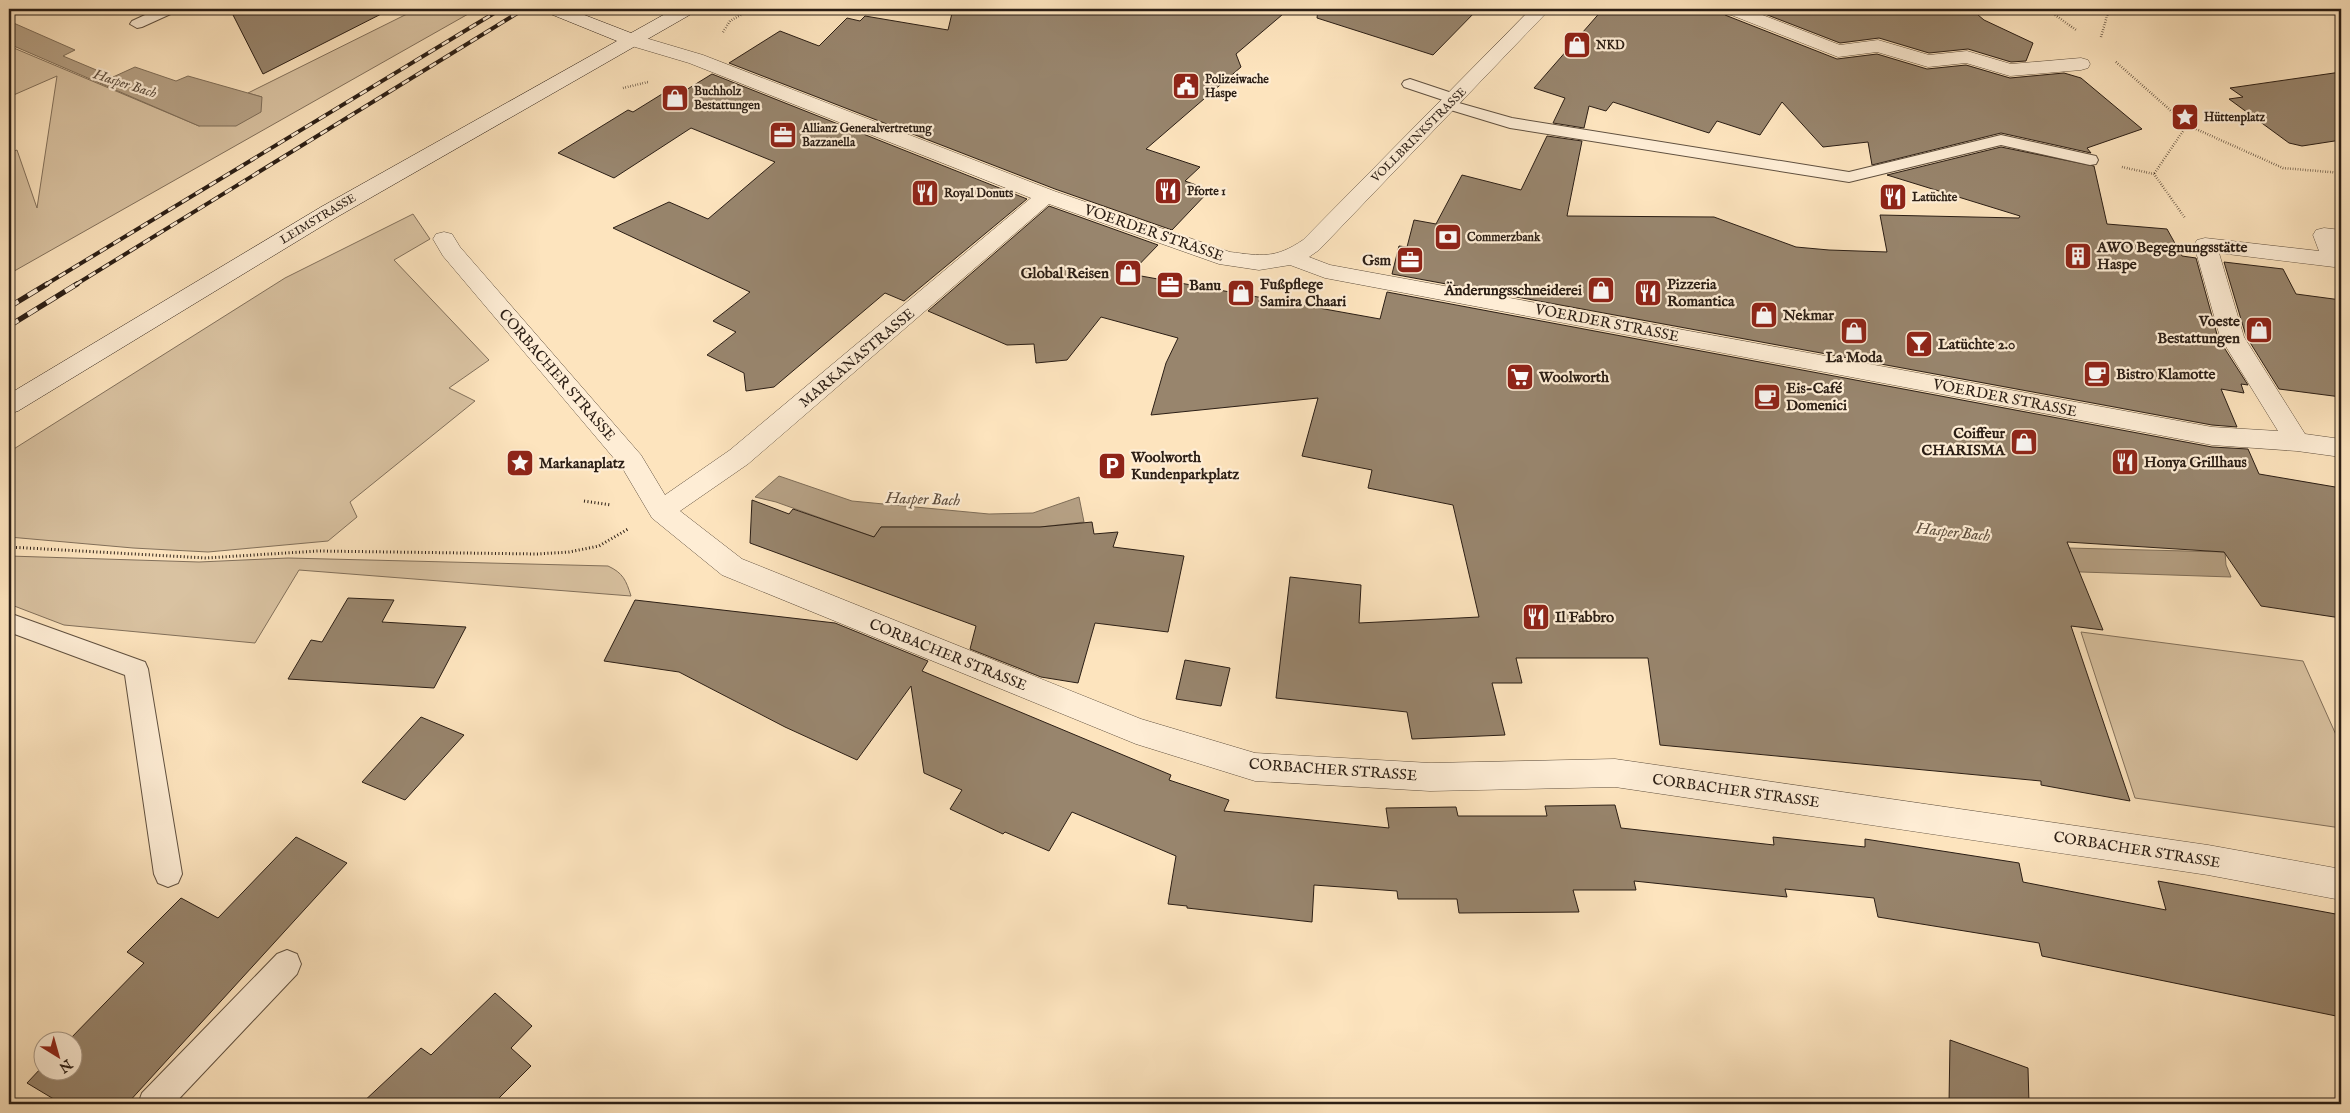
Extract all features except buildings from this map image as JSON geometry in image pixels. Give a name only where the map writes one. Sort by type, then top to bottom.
[{"type":"street","name":"VOERDER STRASSE","points":[[554,9],[632,40],[696,59],[1046,196],[1227,259],[1260,262],[1292,258],[1325,271],[2212,436],[2297,442],[2341,448]]},
{"type":"street","name":"LEIMSTRASSE","points":[[9,405],[329,212],[687,9]]},
{"type":"street","name":"VOLLBRINKSTRASSE","points":[[1292,258],[1311,245],[1453,102],[1541,9]]},
{"type":"street","points":[[1732,9],[1838,51],[1878,46],[1928,61],[1967,57],[2010,70],[2082,64]]},
{"type":"street","name":"MARKANASTRASSE","points":[[661,511],[739,457],[1046,196]]},
{"type":"street","points":[[2297,442],[2232,337],[2205,244],[2334,260],[2324,235],[2341,237]]},
{"type":"street","name":"CORBACHER STRASSE","points":[[444,239],[451,252],[632,462],[661,511],[732,567],[1136,732],[1255,767],[1430,777],[1615,773],[2208,860],[2341,885]]},
{"type":"lane","points":[[138,24],[170,9]]},
{"type":"lane","points":[[1410,84],[1510,123],[1849,176],[2001,140],[2090,160]]},
{"type":"lane","points":[[9,622],[136,668],[168,874]]},
{"type":"lane","points":[[153,1104],[287,964]]},
{"type":"path","points":[[619,90],[636,83],[655,82],[725,44],[722,33],[730,21],[751,9]]},
{"type":"path","points":[[2047,9],[2076,30]]},
{"type":"path","points":[[2113,59],[2187,125],[2283,168],[2341,173]]},
{"type":"path","points":[[2154,174],[2187,125]]},
{"type":"path","points":[[2090,160],[2154,174],[2205,244]]},
{"type":"path","points":[[9,547],[206,558],[318,551],[537,554],[599,546],[661,511]]},
{"type":"path","points":[[439,553],[451,554]]},
{"type":"shaded area","points":[[417,9],[477,9],[9,274],[9,153],[17,150],[37,208],[57,76],[9,97],[9,46],[199,126],[262,97],[248,93]]},
{"type":"shaded area","points":[[413,214],[430,239],[394,260],[489,360],[449,388],[475,401],[350,502],[357,517],[328,541],[208,552],[133,548],[9,537],[9,452],[285,278]]},
{"type":"shaded area","points":[[9,556],[199,562],[288,558],[608,566],[617,571],[623,578],[631,596],[299,570],[255,643],[64,625],[9,604]]},
{"type":"shaded area","points":[[2081,632],[2303,661],[2341,746],[2341,828],[2135,798]]},
{"type":"water","name":"Hasper Bach","points":[[9,21],[75,50],[63,56],[113,77],[135,67],[176,81],[188,76],[262,97],[261,112],[236,126],[199,126],[9,44]]},
{"type":"water","points":[[779,476],[852,501],[989,514],[1033,513],[1079,497],[1084,522],[1040,527],[881,527],[874,537],[776,502],[755,497]]},
{"type":"water","points":[[2068,548],[2225,552],[2226,565],[2231,577],[2052,571]]},
{"type":"railway","points":[[45,285],[501,9]]},
{"type":"railway","points":[[75,285],[524,9]]},
{"type":"railway","points":[[9,307],[47,284]]},
{"type":"railway","points":[[9,326],[77,284]]},
{"type":"place","name":"NKD","points":[[1577,45]]},
{"type":"place","name":"Polizeiwache Haspe","points":[[1186,86]]},
{"type":"place","name":"Buchholz Bestattungen","points":[[675,98]]},
{"type":"place","name":"Hüttenplatz","points":[[2185,117]]},
{"type":"place","name":"Allianz Generalvertretung Bazzanella","points":[[783,135]]},
{"type":"place","name":"Pforte 1","points":[[1168,191]]},
{"type":"place","name":"Royal Donuts","points":[[925,193]]},
{"type":"place","name":"Latüchte","points":[[1893,197]]},
{"type":"place","name":"Commerzbank","points":[[1448,237]]},
{"type":"place","name":"AWO Begegnungsstätte Haspe","points":[[2078,256]]},
{"type":"place","name":"Gsm","points":[[1410,260]]},
{"type":"place","name":"Global Reisen","points":[[1128,273]]},
{"type":"place","name":"Banu","points":[[1170,285]]},
{"type":"place","name":"Änderungsschneiderei","points":[[1601,290]]},
{"type":"place","name":"Fußpflege Samira Chaari","points":[[1241,293]]},
{"type":"place","name":"Pizzeria Romantica","points":[[1648,293]]},
{"type":"place","name":"Nekmar","points":[[1764,315]]},
{"type":"place","name":"Voeste Bestattungen","points":[[2259,330]]},
{"type":"place","name":"La Moda","points":[[1854,331]]},
{"type":"place","name":"Latüchte 2.0","points":[[1919,344]]},
{"type":"place","name":"Bistro Klamotte","points":[[2097,374]]},
{"type":"place","name":"Woolworth","points":[[1520,377]]},
{"type":"place","name":"Eis-Café Domenici","points":[[1767,397]]},
{"type":"place","name":"Coiffeur CHARISMA","points":[[2024,442]]},
{"type":"place","name":"Honya Grillhaus","points":[[2125,462]]},
{"type":"place","name":"Markanaplatz","points":[[520,463]]},
{"type":"place","name":"Woolworth Kundenparkplatz","points":[[1112,466]]},
{"type":"place","name":"Il Fabbro","points":[[1536,617]]}]
